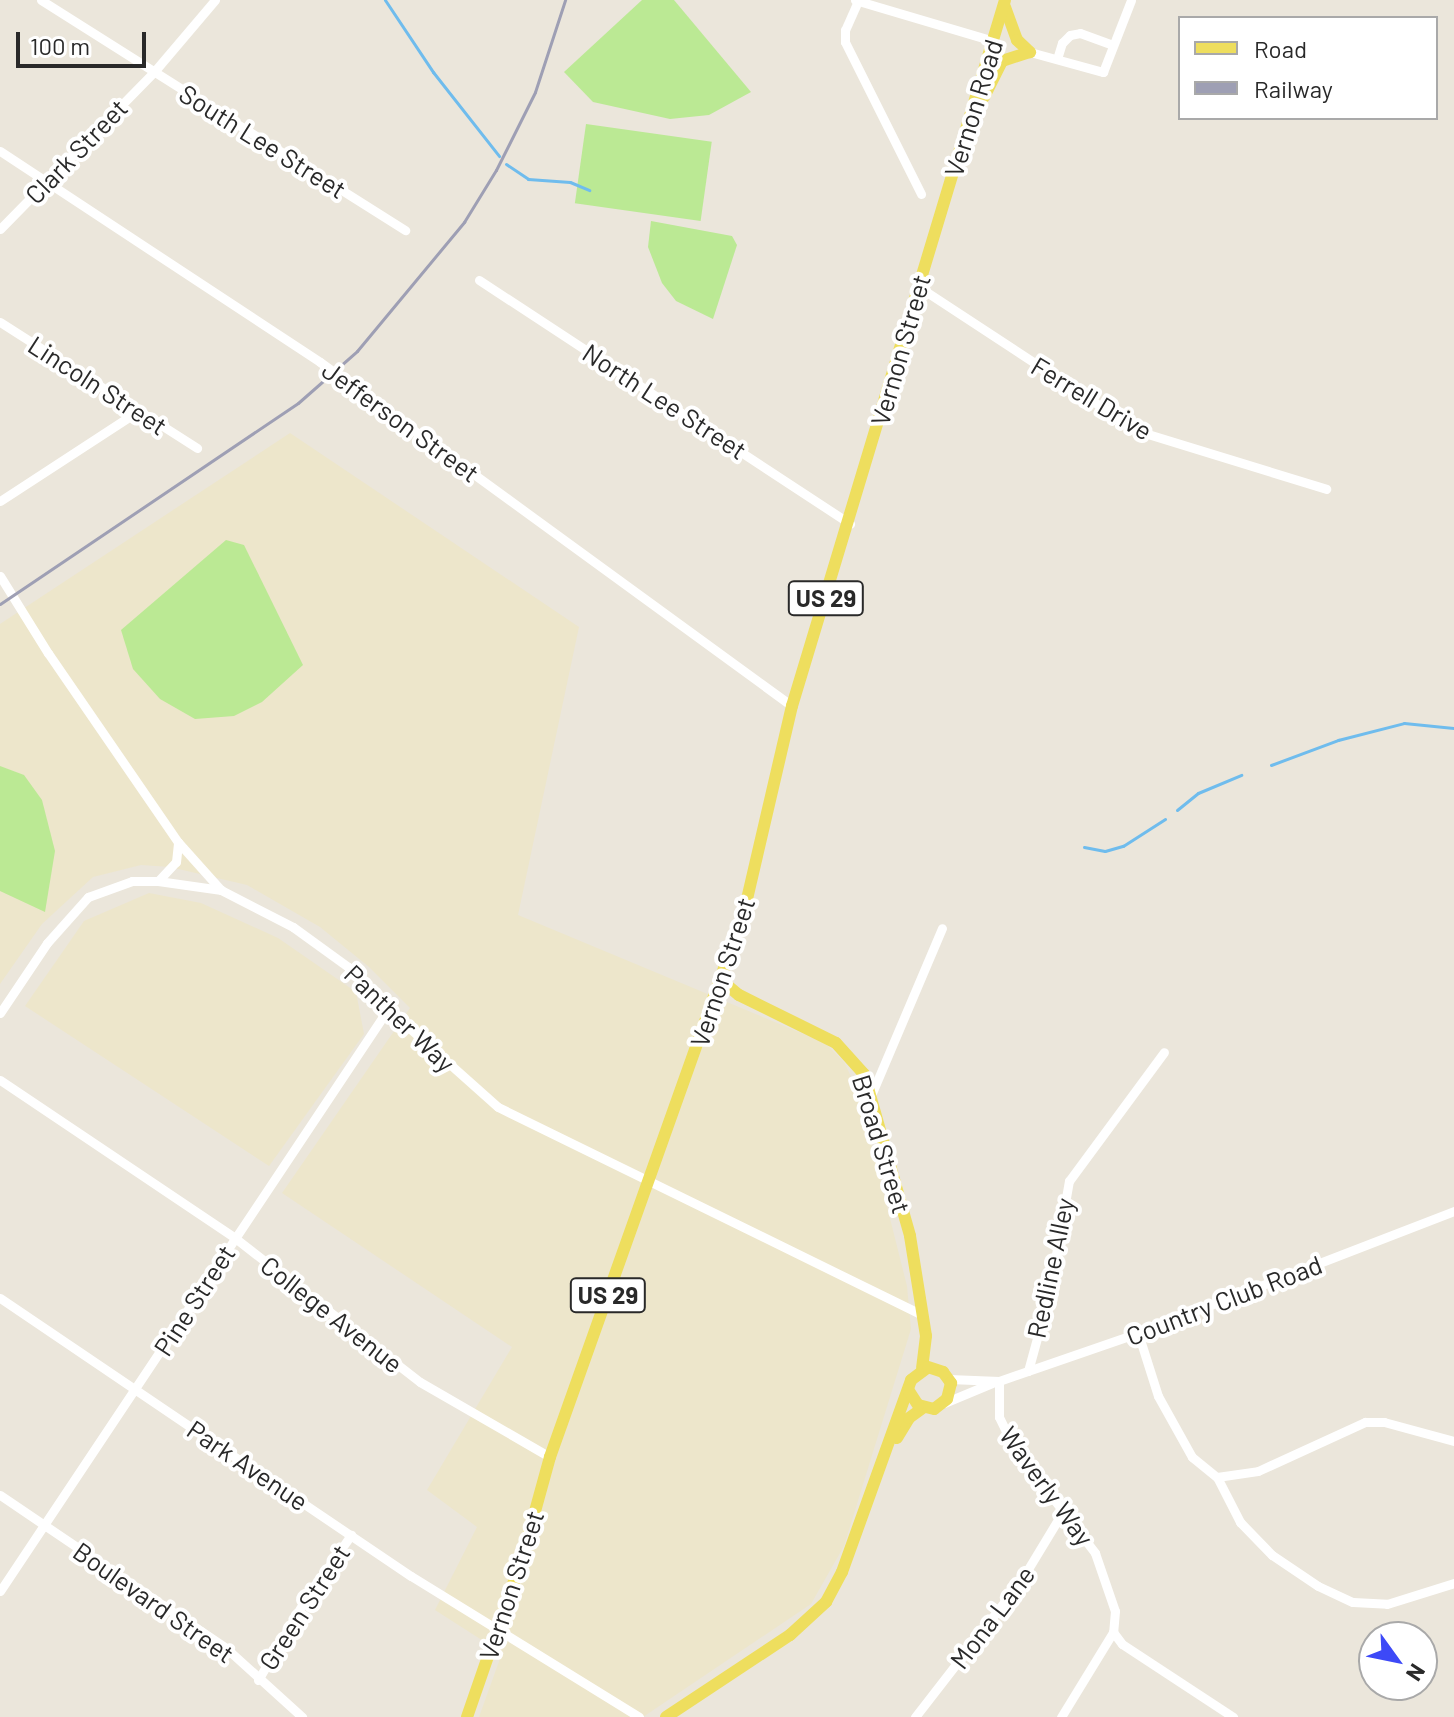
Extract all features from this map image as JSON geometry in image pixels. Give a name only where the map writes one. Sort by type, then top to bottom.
[{"type":"main road","name":"Vernon Road","points":[[940,217],[1004,2]]},
{"type":"main road","points":[[968,128],[1002,61],[1030,52],[1017,40],[1008,25],[1004,2]]},
{"type":"main road","name":"Vernon Street","points":[[467,1717],[523,1555],[550,1457],[744,912],[792,706],[850,524],[940,217]]},
{"type":"main road","name":"Broad Street","points":[[721,980],[739,995],[836,1043],[859,1066],[872,1093],[910,1236],[926,1336],[922,1368]]},
{"type":"main road","name":"Broad Street","points":[[926,1336],[946,1375]]},
{"type":"main road","points":[[666,1717],[801,1627],[826,1602],[842,1572],[888,1452],[911,1380],[922,1368],[946,1375],[951,1389],[944,1403],[934,1409],[923,1408],[909,1418],[888,1452]]},
{"type":"main road","points":[[909,1391],[923,1408]]},
{"type":"street","name":"South Lee Street","points":[[41,0],[405,230]]},
{"type":"street","name":"Clark Street","points":[[0,229],[153,73],[215,0]]},
{"type":"street","points":[[921,194],[845,42],[845,30],[856,0],[993,41]]},
{"type":"street","points":[[1030,52],[1103,72],[1131,0]]},
{"type":"street","points":[[1057,59],[1062,43],[1070,35],[1080,33],[1113,45]]},
{"type":"street","name":"Jefferson Street","points":[[0,151],[320,362],[792,706]]},
{"type":"street","name":"North Lee Street","points":[[479,280],[850,524]]},
{"type":"street","name":"Ferrell Drive","points":[[919,287],[1138,431],[1326,489]]},
{"type":"street","name":"Lincoln Street","points":[[0,322],[197,448]]},
{"type":"street","points":[[0,501],[138,411]]},
{"type":"street","name":"Panther Way","points":[[0,576],[48,653],[178,842],[221,890],[311,938],[364,980],[388,1009],[498,1107],[923,1315]]},
{"type":"street","points":[[158,881],[176,862],[178,842]]},
{"type":"street","points":[[0,1013],[47,943],[82,902],[114,886],[158,881],[221,890]]},
{"type":"street","points":[[872,1093],[942,928]]},
{"type":"street","name":"Pine Street","points":[[0,1591],[388,1009]]},
{"type":"street","name":"Redline Alley","points":[[1028,1371],[1051,1283],[1062,1206],[1069,1181],[1164,1052]]},
{"type":"street","name":"College Avenue","points":[[0,1080],[235,1238],[420,1382],[550,1457]]},
{"type":"street","name":"Country Club Road","points":[[944,1403],[995,1382],[1138,1333],[1454,1211]]},
{"type":"street","name":"Park Avenue","points":[[0,1298],[411,1576],[639,1717]]},
{"type":"street","points":[[1138,1333],[1158,1396],[1192,1457],[1217,1477],[1240,1522],[1272,1555],[1318,1586],[1353,1602],[1387,1604],[1454,1583]]},
{"type":"street","name":"Country Club Road","points":[[946,1375],[995,1382]]},
{"type":"street","name":"Waverly Way","points":[[995,1382],[1001,1424],[1062,1513],[1095,1553],[1115,1611],[1113,1632]]},
{"type":"street","points":[[1217,1477],[1258,1471],[1325,1444],[1365,1422],[1384,1422],[1454,1441]]},
{"type":"street","name":"Boulevard Street","points":[[0,1495],[226,1648],[302,1717]]},
{"type":"street","name":"Mona Lane","points":[[915,1717],[1022,1579],[1062,1513]]},
{"type":"street","name":"Green Street","points":[[258,1680],[305,1600],[351,1535]]},
{"type":"street","points":[[1061,1717],[1113,1632],[1122,1644],[1233,1717]]},
{"type":"shaded area","points":[[290,433],[579,627],[518,915],[825,1043],[844,1062],[858,1091],[907,1286],[911,1329],[844,1546],[811,1604],[643,1717],[479,1717],[502,1653],[435,1610],[477,1527],[427,1490],[512,1347],[282,1193],[410,1008],[369,967],[320,927],[247,885],[170,867],[141,865],[93,877],[42,924],[0,984],[0,624]]},
{"type":"shaded area","points":[[149,893],[201,903],[278,938],[356,992],[364,1034],[269,1166],[25,1006],[84,921]]},
{"type":"green space","points":[[642,0],[674,0],[751,92],[709,115],[670,119],[593,102],[564,72]]},
{"type":"green space","points":[[586,124],[712,142],[701,221],[575,203]]},
{"type":"green space","points":[[651,221],[732,236],[737,245],[713,319],[676,301],[662,283],[648,247]]},
{"type":"green space","points":[[226,540],[244,545],[303,665],[262,702],[234,716],[195,719],[160,699],[133,669],[121,630]]},
{"type":"green space","points":[[0,766],[24,775],[42,800],[55,851],[45,912],[0,891]]},
{"type":"waterway","points":[[385,0],[433,72],[499,156]]},
{"type":"waterway","points":[[506,164],[528,179],[570,182],[589,190]]},
{"type":"waterway","points":[[1271,765],[1338,740],[1404,723],[1454,728]]},
{"type":"waterway","points":[[1177,810],[1198,793],[1241,775]]},
{"type":"waterway","points":[[1084,847],[1105,851],[1123,846],[1165,819]]},
{"type":"railway","points":[[0,604],[298,403],[357,351],[464,222],[496,170],[535,92],[565,0]]}]
